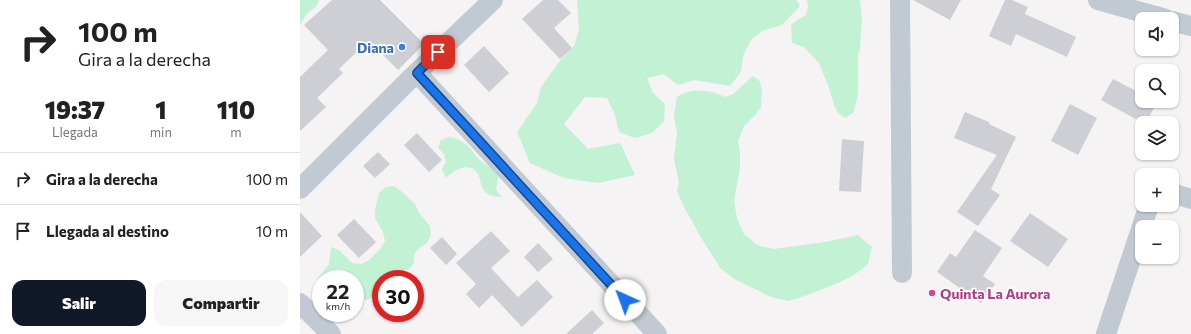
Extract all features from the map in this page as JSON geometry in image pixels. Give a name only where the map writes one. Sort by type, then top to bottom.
[{"type":"street","points":[[300,189],[493,0]]},
{"type":"street","points":[[900,0],[902,273]]},
{"type":"street","points":[[1098,0],[1141,12]]},
{"type":"street","points":[[1179,23],[1191,26]]},
{"type":"street","points":[[417,73],[657,334]]},
{"type":"street","points":[[1179,195],[1191,199]]},
{"type":"street","points":[[1106,334],[1147,212]]},
{"type":"street","points":[[300,303],[331,334]]},
{"type":"green space","points":[[300,0],[319,0],[317,6],[307,14],[300,25]]},
{"type":"green space","points":[[577,0],[796,0],[800,6],[782,25],[764,30],[751,40],[743,56],[741,72],[730,86],[694,80],[678,85],[664,74],[647,78],[653,93],[665,104],[664,121],[652,133],[635,138],[619,132],[615,115],[607,98],[585,97],[564,124],[588,149],[620,143],[635,175],[598,183],[564,178],[530,163],[517,132],[537,103],[541,87],[562,58],[574,46],[579,30]]},
{"type":"green space","points":[[807,0],[860,0],[862,19],[858,56],[858,95],[853,113],[845,118],[838,113],[834,105],[819,63],[804,47],[792,43],[791,25],[806,15],[808,7]]},
{"type":"green space","points":[[753,76],[759,80],[762,89],[761,107],[744,126],[738,141],[740,168],[734,201],[737,218],[744,234],[757,245],[774,249],[825,242],[858,235],[872,247],[868,264],[854,275],[805,296],[788,301],[771,297],[736,280],[721,269],[702,239],[677,191],[679,182],[674,159],[677,133],[674,115],[677,97],[689,92],[707,91],[725,97],[733,94]]},
{"type":"green space","points":[[450,137],[466,144],[476,157],[499,173],[496,190],[502,197],[491,196],[487,193],[481,186],[478,174],[471,168],[466,167],[458,169],[446,178],[442,169],[446,162],[444,154],[438,148],[441,140]]},
{"type":"green space","points":[[394,186],[415,204],[419,213],[430,226],[431,235],[427,243],[419,248],[414,254],[414,263],[408,270],[372,270],[372,298],[364,300],[364,270],[324,270],[329,264],[331,247],[339,250],[352,263],[361,264],[368,261],[380,249],[385,241],[383,232],[375,218],[375,210],[379,193],[386,187]]},
{"type":"building","points":[[332,0],[380,0],[424,44],[398,70],[375,47],[373,49],[367,42],[339,69],[343,73],[317,98],[326,107],[300,131],[300,77],[328,50],[304,25]]},
{"type":"building","points":[[543,0],[558,0],[571,13],[554,28],[572,48],[560,59],[522,19]]},
{"type":"building","points":[[913,0],[961,0],[950,20]]},
{"type":"building","points":[[1005,0],[1012,0],[1028,7],[1025,14],[1076,37],[1067,57],[1016,34],[1011,46],[989,36]]},
{"type":"building","points":[[484,46],[509,73],[489,92],[464,65]]},
{"type":"building","points":[[1113,79],[1135,90],[1135,108],[1154,108],[1150,116],[1135,116],[1135,119],[1101,100]]},
{"type":"building","points":[[1070,104],[1097,118],[1078,155],[1051,141]]},
{"type":"building","points":[[965,112],[989,122],[989,124],[1016,137],[991,189],[1000,195],[978,226],[957,212],[997,155],[954,138]]},
{"type":"building","points":[[417,133],[442,160],[429,172],[404,145]]},
{"type":"building","points":[[842,139],[864,141],[861,192],[839,191]]},
{"type":"building","points":[[378,152],[390,164],[375,178],[363,166]]},
{"type":"building","points":[[300,212],[322,236],[300,257]]},
{"type":"building","points":[[1030,213],[1068,239],[1048,267],[1010,241]]},
{"type":"building","points":[[354,219],[376,242],[359,258],[337,235]]},
{"type":"building","points":[[975,230],[1002,248],[983,276],[995,284],[981,303],[937,272],[950,253],[956,257]]},
{"type":"building","points":[[491,231],[510,251],[491,268],[518,297],[537,280],[553,297],[522,327],[492,295],[479,308],[466,294],[476,284],[456,263]]},
{"type":"building","points":[[442,237],[457,254],[446,265],[430,248]]},
{"type":"building","points":[[538,243],[553,259],[538,272],[524,257]]},
{"type":"building","points":[[592,310],[604,323],[592,334],[566,334]]},
{"type":"place","name":"Diana","points":[[402,47]]},
{"type":"place","name":"Quinta La Aurora","points":[[932,293]]},
{"type":"route","points":[[438,52],[417,73],[625,300]]}]
